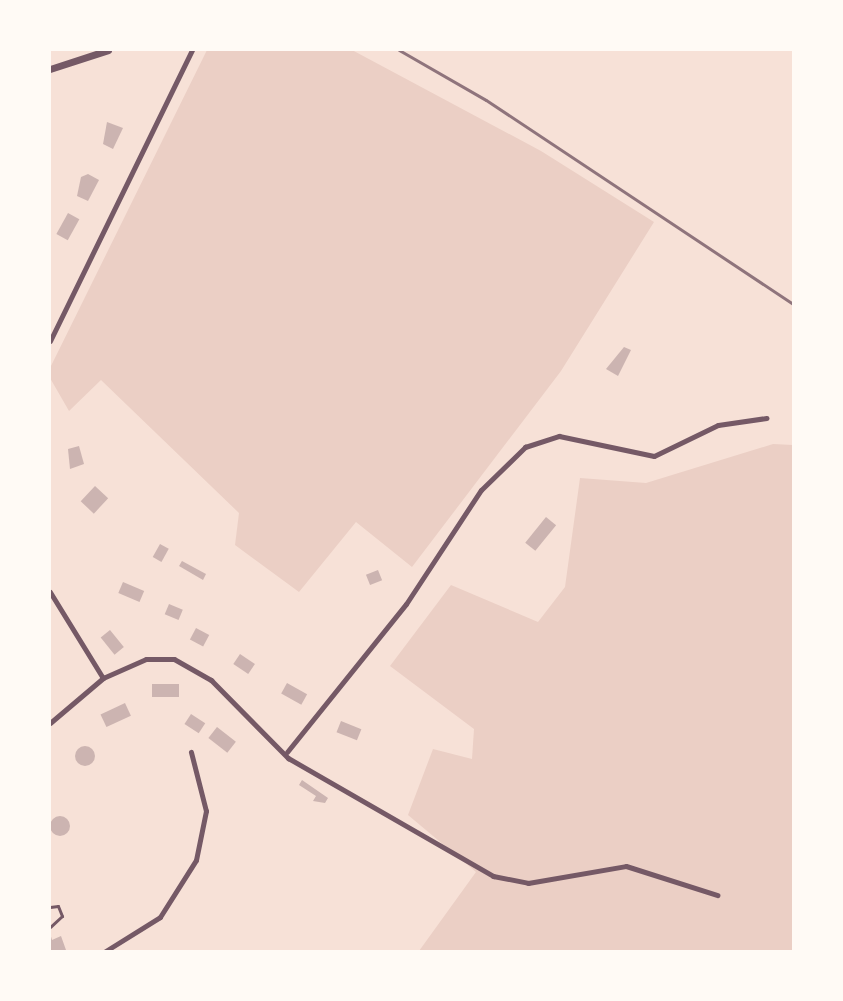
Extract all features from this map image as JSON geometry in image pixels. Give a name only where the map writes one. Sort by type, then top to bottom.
[{"type":"street","points":[[50,69],[108,50]]},
{"type":"street","points":[[50,341],[192,50]]},
{"type":"street","points":[[287,752],[406,604],[481,490],[525,447],[559,436],[654,456],[718,425],[766,418]]},
{"type":"street","points":[[50,592],[103,678]]},
{"type":"street","points":[[50,723],[103,678],[155,656],[188,664],[287,752],[382,816],[504,880],[540,882],[626,866],[717,895]]},
{"type":"street","points":[[104,951],[160,917],[196,860],[206,811],[192,752]]},
{"type":"lane","points":[[50,907],[58,906],[62,916],[50,927]]},
{"type":"shaded area","points":[[207,50],[352,50],[541,151],[654,222],[561,371],[412,567],[356,522],[299,592],[235,545],[239,513],[101,380],[69,411],[50,378],[50,368]]},
{"type":"shaded area","points":[[773,444],[793,445],[793,951],[419,951],[476,872],[408,815],[433,749],[472,759],[474,729],[390,666],[451,585],[538,622],[565,587],[580,478],[646,483]]},
{"type":"building","points":[[107,122],[123,128],[113,149],[103,144]]},
{"type":"building","points":[[88,174],[99,180],[88,201],[77,196],[81,177]]},
{"type":"building","points":[[68,213],[79,219],[68,240],[56,234]]},
{"type":"building","points":[[624,347],[631,350],[618,376],[606,369]]},
{"type":"building","points":[[79,446],[84,464],[70,469],[68,449]]},
{"type":"building","points":[[95,486],[108,498],[94,514],[81,501]]},
{"type":"building","points":[[546,517],[556,525],[535,551],[525,543]]},
{"type":"building","points":[[160,544],[169,549],[161,562],[153,557]]},
{"type":"building","points":[[182,561],[206,574],[203,580],[179,566]]},
{"type":"building","points":[[378,570],[382,580],[370,585],[366,575]]},
{"type":"building","points":[[123,582],[144,591],[139,602],[118,593]]},
{"type":"building","points":[[169,604],[183,610],[179,620],[165,614]]},
{"type":"building","points":[[196,628],[209,635],[203,647],[190,639]]},
{"type":"building","points":[[110,630],[124,647],[115,655],[101,638]]},
{"type":"building","points":[[240,654],[255,664],[248,674],[233,664]]},
{"type":"building","points":[[287,683],[307,694],[301,705],[281,693]]},
{"type":"building","points":[[152,684],[179,684],[179,697],[152,697]]},
{"type":"building","points":[[125,703],[131,716],[106,727],[101,714]]},
{"type":"building","points":[[191,714],[205,723],[199,733],[184,724]]},
{"type":"building","points":[[341,721],[361,729],[357,740],[337,732]]},
{"type":"building","points":[[217,727],[236,742],[227,753],[208,738]]},
{"type":"building","points":[[85,746],[92,749],[95,756],[92,763],[85,766],[78,763],[75,756],[78,749]]},
{"type":"building","points":[[302,780],[328,798],[325,803],[313,801],[316,796],[299,785]]},
{"type":"building","points":[[60,816],[67,819],[70,826],[67,833],[60,836],[53,833],[50,826],[53,819]]},
{"type":"building","points":[[50,933],[52,940],[61,936],[66,950],[50,952]]},
{"type":"railway","points":[[399,50],[486,100],[794,305]]}]
